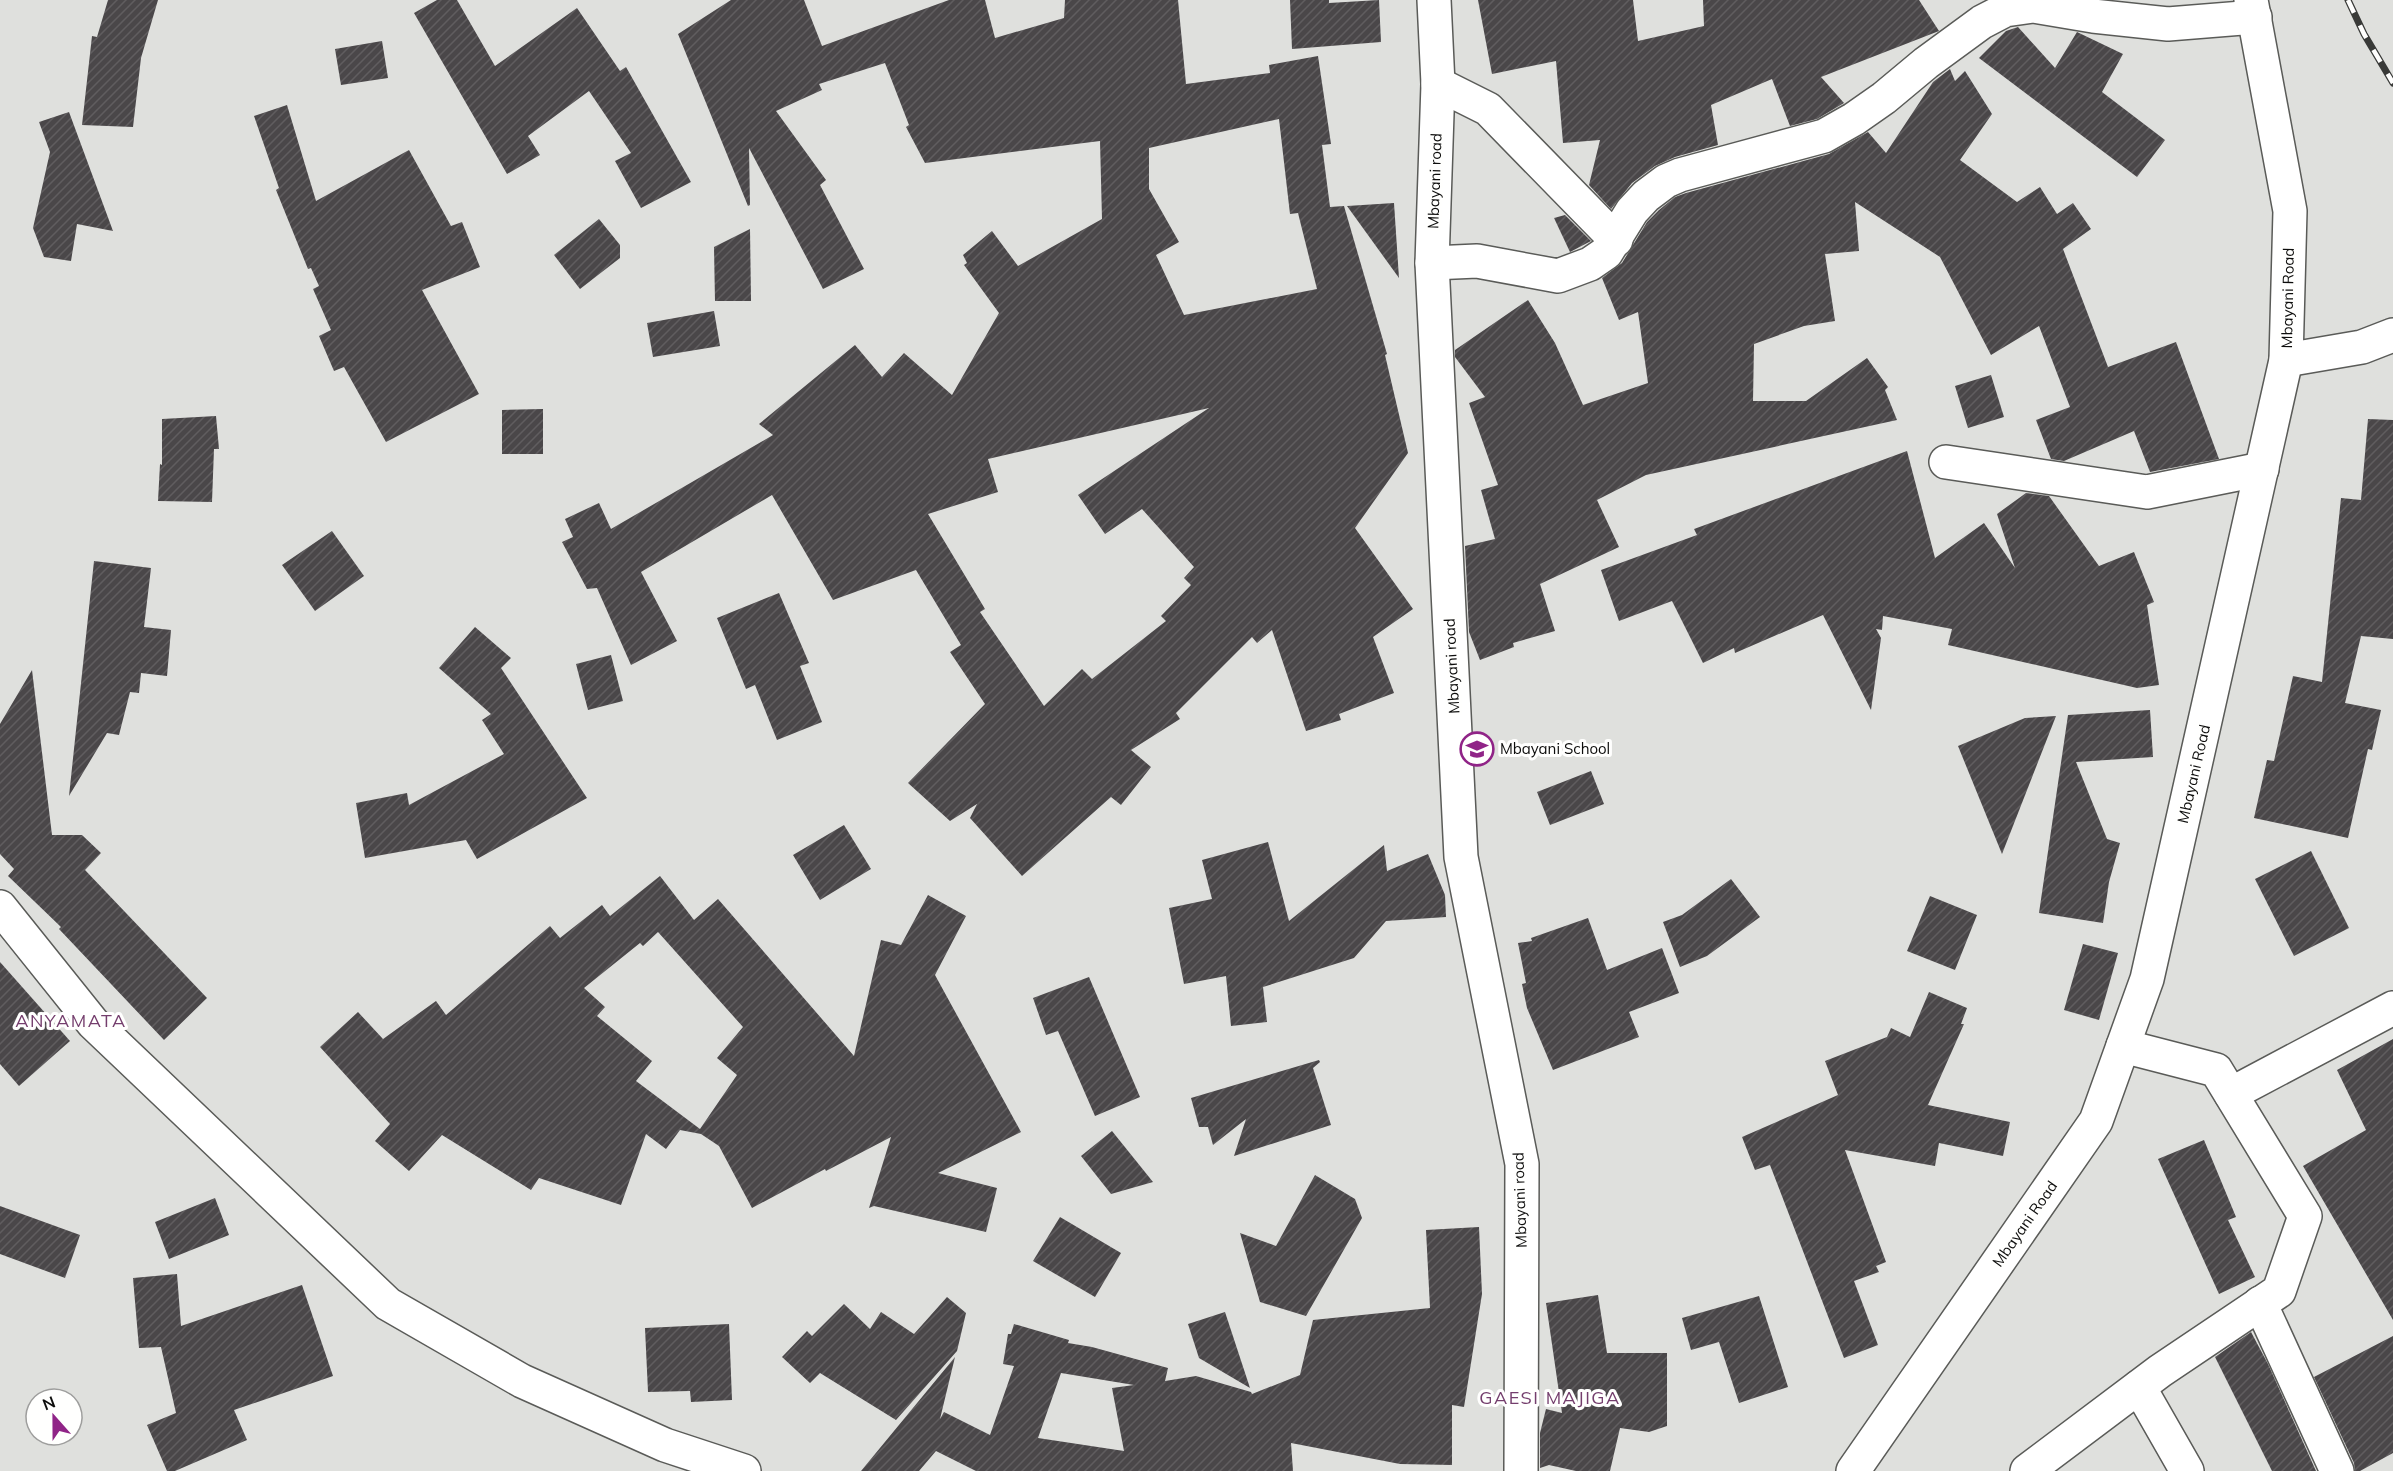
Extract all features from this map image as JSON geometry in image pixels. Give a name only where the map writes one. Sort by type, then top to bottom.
[{"type":"street","name":"Mbayani road","points":[[1434,0],[1438,84],[1432,263],[1461,857],[1522,1164],[1521,1471]]},
{"type":"street","points":[[1432,263],[1477,261],[1558,276],[1590,264],[1606,253],[1632,211],[1666,181],[1680,175],[1824,136],[1854,119],[1982,22],[2005,10],[2033,6],[2093,16],[2168,24],[2253,8]]},
{"type":"street","name":"Mbayani Road","points":[[1853,1471],[2096,1121],[2147,979],[2286,360],[2290,211],[2253,8]]},
{"type":"street","points":[[1438,84],[1488,109],[1616,240]]},
{"type":"street","points":[[2286,360],[2362,347],[2393,335]]},
{"type":"street","points":[[1946,462],[2147,492],[2262,469]]},
{"type":"street","points":[[0,907],[93,1023],[388,1304],[522,1381],[665,1445],[744,1471]]},
{"type":"street","points":[[2230,1094],[2393,1008]]},
{"type":"street","points":[[2027,1471],[2061,1461],[2139,1387],[2279,1291],[2305,1216],[2216,1070],[2123,1046]]},
{"type":"street","points":[[2260,1303],[2337,1471]]},
{"type":"street","points":[[2139,1387],[2187,1471]]},
{"type":"building","points":[[108,0],[158,0],[141,58],[133,127],[82,125],[92,36],[97,37]]},
{"type":"building","points":[[437,0],[457,0],[495,66],[577,8],[620,71],[626,67],[691,182],[641,208],[615,161],[631,153],[589,91],[528,136],[540,155],[507,174],[414,13]]},
{"type":"building","points":[[731,0],[804,0],[822,46],[949,0],[985,0],[995,38],[1064,18],[1065,0],[1178,0],[1186,84],[1270,73],[1269,65],[1318,56],[1331,144],[1322,145],[1330,207],[1344,206],[1387,354],[1385,355],[1408,453],[1355,528],[1413,609],[1373,637],[1394,693],[1339,714],[1341,720],[1306,731],[1272,630],[1257,643],[1252,637],[1176,713],[1180,719],[1131,750],[1151,767],[1121,805],[1111,797],[1022,876],[970,818],[977,804],[950,821],[908,783],[985,704],[950,652],[961,645],[916,570],[833,600],[772,495],[641,572],[677,641],[631,665],[597,588],[587,589],[562,542],[573,537],[565,519],[599,503],[611,529],[773,435],[759,424],[855,345],[882,377],[904,353],[952,395],[999,313],[964,265],[967,263],[963,255],[992,231],[1018,266],[1102,219],[1100,141],[925,163],[906,127],[909,125],[885,63],[819,84],[822,90],[776,111],[826,180],[820,185],[864,269],[823,289],[749,148],[750,205],[748,206],[678,34]],"holes":[[[1279,119],[1290,214],[1298,213],[1317,289],[1184,315],[1156,255],[1179,242],[1149,189],[1149,148]],[[1209,408],[1078,495],[1105,534],[1142,509],[1194,567],[1184,578],[1191,585],[1161,616],[1166,621],[1092,679],[1082,669],[1044,706],[980,612],[985,609],[928,514],[998,492],[988,459]]]},
{"type":"building","points":[[1290,0],[1329,0],[1329,3],[1379,0],[1381,42],[1292,49]]},
{"type":"building","points":[[1478,0],[1633,0],[1638,41],[1704,26],[1703,0],[1919,0],[1939,31],[1821,77],[1844,103],[1817,119],[1790,126],[1772,79],[1711,105],[1718,145],[1675,157],[1655,166],[1632,183],[1611,209],[1589,185],[1600,140],[1563,143],[1556,61],[1492,74]]},
{"type":"building","points":[[2018,27],[2055,68],[2077,32],[2123,54],[2102,92],[2165,140],[2137,177],[1979,58],[2006,31]]},
{"type":"building","points":[[382,41],[388,78],[341,85],[335,49]]},
{"type":"building","points":[[1950,69],[1955,81],[1965,71],[1992,114],[1960,160],[2017,202],[2040,187],[2057,214],[2073,203],[2091,229],[2063,249],[2108,367],[2176,342],[2219,459],[2150,472],[2134,431],[2064,461],[2051,459],[2036,420],[2070,407],[2039,326],[1991,355],[1940,257],[1855,202],[1859,251],[1825,254],[1835,321],[1804,326],[1754,344],[1753,401],[1806,401],[1867,358],[1888,387],[1885,390],[1897,420],[1646,475],[1597,500],[1619,547],[1540,584],[1555,631],[1513,643],[1514,647],[1480,660],[1469,632],[1465,546],[1495,539],[1481,490],[1498,485],[1469,403],[1485,397],[1455,357],[1455,350],[1528,300],[1555,343],[1583,405],[1648,383],[1638,312],[1619,320],[1602,278],[1622,263],[1647,222],[1675,197],[1829,154],[1868,132],[1886,153],[1933,82]]},
{"type":"building","points":[[287,105],[316,201],[409,150],[451,226],[462,222],[480,267],[422,290],[479,394],[386,442],[344,367],[334,371],[319,336],[331,330],[313,289],[319,286],[311,268],[308,269],[276,190],[279,188],[254,116]]},
{"type":"building","points":[[69,112],[113,231],[77,224],[71,261],[44,257],[33,228],[50,152],[39,122]]},
{"type":"building","points":[[1394,203],[1399,278],[1347,206]]},
{"type":"building","points":[[1565,215],[1591,241],[1570,252],[1554,218]]},
{"type":"building","points":[[599,219],[620,245],[620,258],[580,289],[554,255]]},
{"type":"building","points":[[750,229],[751,301],[715,301],[714,247]]},
{"type":"building","points":[[714,311],[720,346],[653,357],[647,323]]},
{"type":"building","points":[[1991,375],[2004,417],[1968,428],[1955,386]]},
{"type":"building","points":[[543,409],[543,454],[502,454],[502,410]]},
{"type":"building","points":[[216,416],[219,449],[214,449],[212,502],[158,501],[160,464],[162,465],[162,419]]},
{"type":"building","points":[[2368,419],[2393,420],[2393,639],[2361,636],[2345,703],[2381,710],[2372,750],[2368,749],[2348,838],[2254,818],[2267,760],[2274,761],[2293,676],[2322,682],[2341,498],[2361,500]]},
{"type":"building","points":[[1907,451],[1935,558],[1984,523],[2015,568],[1997,514],[2026,493],[2049,496],[2099,566],[2134,552],[2154,602],[2147,605],[2159,685],[2137,688],[1948,645],[1952,629],[1883,616],[1882,630],[1876,629],[1881,638],[1871,710],[1823,615],[1735,653],[1734,648],[1703,663],[1672,601],[1619,621],[1601,570],[1697,535],[1694,529]]},
{"type":"building","points":[[332,531],[364,576],[315,611],[282,565]]},
{"type":"building","points":[[94,561],[151,568],[144,627],[171,630],[167,676],[141,673],[139,693],[130,692],[119,735],[107,733],[69,796]]},
{"type":"building","points":[[779,593],[809,663],[800,666],[822,722],[777,740],[755,685],[746,689],[717,618]]},
{"type":"building","points":[[475,627],[511,658],[501,668],[587,798],[477,859],[466,840],[365,858],[356,803],[407,793],[409,805],[504,754],[482,720],[491,714],[439,668]]},
{"type":"building","points":[[611,655],[623,701],[588,710],[576,664]]},
{"type":"building","points":[[32,670],[52,835],[82,835],[101,853],[85,870],[207,998],[164,1040],[59,929],[61,927],[8,876],[14,869],[0,854],[0,724]]},
{"type":"building","points":[[2150,710],[2153,757],[2076,762],[2107,839],[2120,843],[2109,882],[2103,923],[2039,913],[2068,715]]},
{"type":"building","points":[[2056,716],[2002,854],[1958,746],[2025,718]]},
{"type":"building","points":[[1591,771],[1604,804],[1550,825],[1537,792]]},
{"type":"building","points":[[844,825],[871,869],[820,900],[793,855]]},
{"type":"building","points":[[1268,842],[1289,921],[1384,845],[1387,871],[1428,854],[1445,895],[1446,917],[1386,921],[1354,958],[1263,987],[1267,1022],[1231,1026],[1226,976],[1184,984],[1169,908],[1212,899],[1202,860]]},
{"type":"building","points":[[2311,851],[2349,928],[2294,956],[2255,879]]},
{"type":"building","points":[[660,876],[694,920],[718,899],[854,1056],[881,940],[901,945],[928,895],[966,916],[935,975],[1021,1132],[938,1173],[997,1188],[986,1232],[874,1206],[869,1208],[891,1137],[752,1208],[719,1146],[701,1134],[680,1130],[666,1149],[646,1134],[621,1205],[539,1178],[531,1190],[442,1135],[409,1171],[375,1141],[390,1124],[320,1047],[358,1012],[383,1039],[436,1001],[446,1015],[550,926],[560,938],[602,905],[610,916]],"holes":[[[658,932],[743,1027],[717,1058],[737,1075],[700,1129],[636,1081],[652,1061],[597,1016],[605,1007],[584,988],[640,943],[643,946]]]},
{"type":"building","points":[[1731,879],[1760,917],[1707,956],[1680,967],[1663,922],[1682,915]]},
{"type":"building","points":[[1930,896],[1977,915],[1955,970],[1907,951]]},
{"type":"building","points":[[1588,918],[1607,970],[1662,948],[1679,993],[1629,1012],[1639,1037],[1553,1070],[1527,1008],[1522,984],[1526,983],[1518,943],[1532,941],[1531,938]]},
{"type":"building","points":[[2083,944],[2118,953],[2099,1020],[2064,1010]]},
{"type":"building","points":[[0,962],[70,1041],[19,1086],[0,1064]]},
{"type":"building","points":[[1089,977],[1140,1097],[1095,1116],[1058,1031],[1046,1035],[1033,998]]},
{"type":"building","points":[[1929,992],[1967,1008],[1961,1024],[1964,1024],[1928,1105],[2010,1122],[2003,1156],[1939,1143],[1935,1166],[1845,1150],[1886,1262],[1876,1266],[1879,1272],[1854,1281],[1878,1345],[1844,1358],[1770,1165],[1755,1170],[1742,1137],[1838,1095],[1825,1061],[1887,1037],[1891,1028],[1910,1037]]},
{"type":"building","points":[[2393,1039],[2393,1320],[2303,1166],[2366,1130],[2337,1070]]},
{"type":"building","points":[[1319,1060],[1320,1062],[1313,1068],[1331,1125],[1234,1156],[1246,1119],[1213,1145],[1208,1127],[1199,1127],[1191,1098]]},
{"type":"building","points":[[1112,1131],[1153,1182],[1111,1194],[1081,1156]]},
{"type":"building","points":[[2204,1140],[2236,1217],[2228,1220],[2255,1277],[2219,1294],[2158,1159]]},
{"type":"building","points":[[1315,1175],[1355,1199],[1362,1218],[1306,1316],[1260,1302],[1240,1233],[1276,1246]]},
{"type":"building","points":[[215,1198],[229,1235],[169,1259],[155,1222]]},
{"type":"building","points":[[0,1206],[80,1235],[65,1278],[0,1254]]},
{"type":"building","points":[[1060,1217],[1121,1253],[1095,1297],[1033,1261]]},
{"type":"building","points":[[1479,1227],[1482,1294],[1464,1407],[1452,1405],[1452,1465],[1400,1464],[1291,1443],[1293,1471],[976,1471],[936,1451],[919,1471],[861,1471],[955,1357],[940,1419],[944,1412],[990,1435],[1014,1366],[1003,1364],[1008,1334],[1011,1334],[1014,1324],[1069,1340],[1068,1343],[1092,1347],[1168,1368],[1165,1381],[1196,1376],[1252,1394],[1300,1375],[1313,1320],[1430,1308],[1426,1230]],"holes":[[[1061,1373],[1134,1385],[1112,1388],[1124,1451],[1038,1438]]]},
{"type":"building","points":[[177,1274],[181,1326],[302,1285],[333,1376],[234,1410],[247,1440],[175,1471],[167,1471],[147,1425],[176,1413],[161,1347],[139,1348],[133,1278]]},
{"type":"building","points":[[1598,1295],[1607,1353],[1667,1353],[1667,1426],[1649,1432],[1620,1428],[1610,1471],[1576,1471],[1549,1465],[1540,1468],[1540,1433],[1546,1409],[1562,1413],[1546,1303]]},
{"type":"building","points":[[1759,1296],[1788,1387],[1739,1403],[1719,1342],[1691,1350],[1682,1318]]},
{"type":"building","points":[[947,1297],[966,1313],[957,1351],[896,1420],[820,1373],[810,1383],[782,1357],[807,1331],[812,1336],[844,1304],[870,1329],[881,1312],[914,1334]]},
{"type":"building","points":[[1225,1312],[1250,1388],[1199,1358],[1188,1324]]},
{"type":"building","points":[[729,1324],[732,1400],[691,1402],[690,1391],[648,1392],[645,1328]]},
{"type":"building","points":[[2251,1332],[2268,1364],[2316,1471],[2272,1471],[2215,1357]]},
{"type":"building","points":[[2393,1336],[2393,1453],[2360,1471],[2355,1471],[2354,1463],[2314,1377]]},
{"type":"railway","points":[[2348,0],[2364,34],[2393,83]]},
{"type":"place","name":"Mbayani School","points":[[1477,749]]},
{"type":"district","name":"ANYAMATA","points":[[71,1021]]},
{"type":"district","name":"GAESI MAJIGA","points":[[1550,1398]]}]
